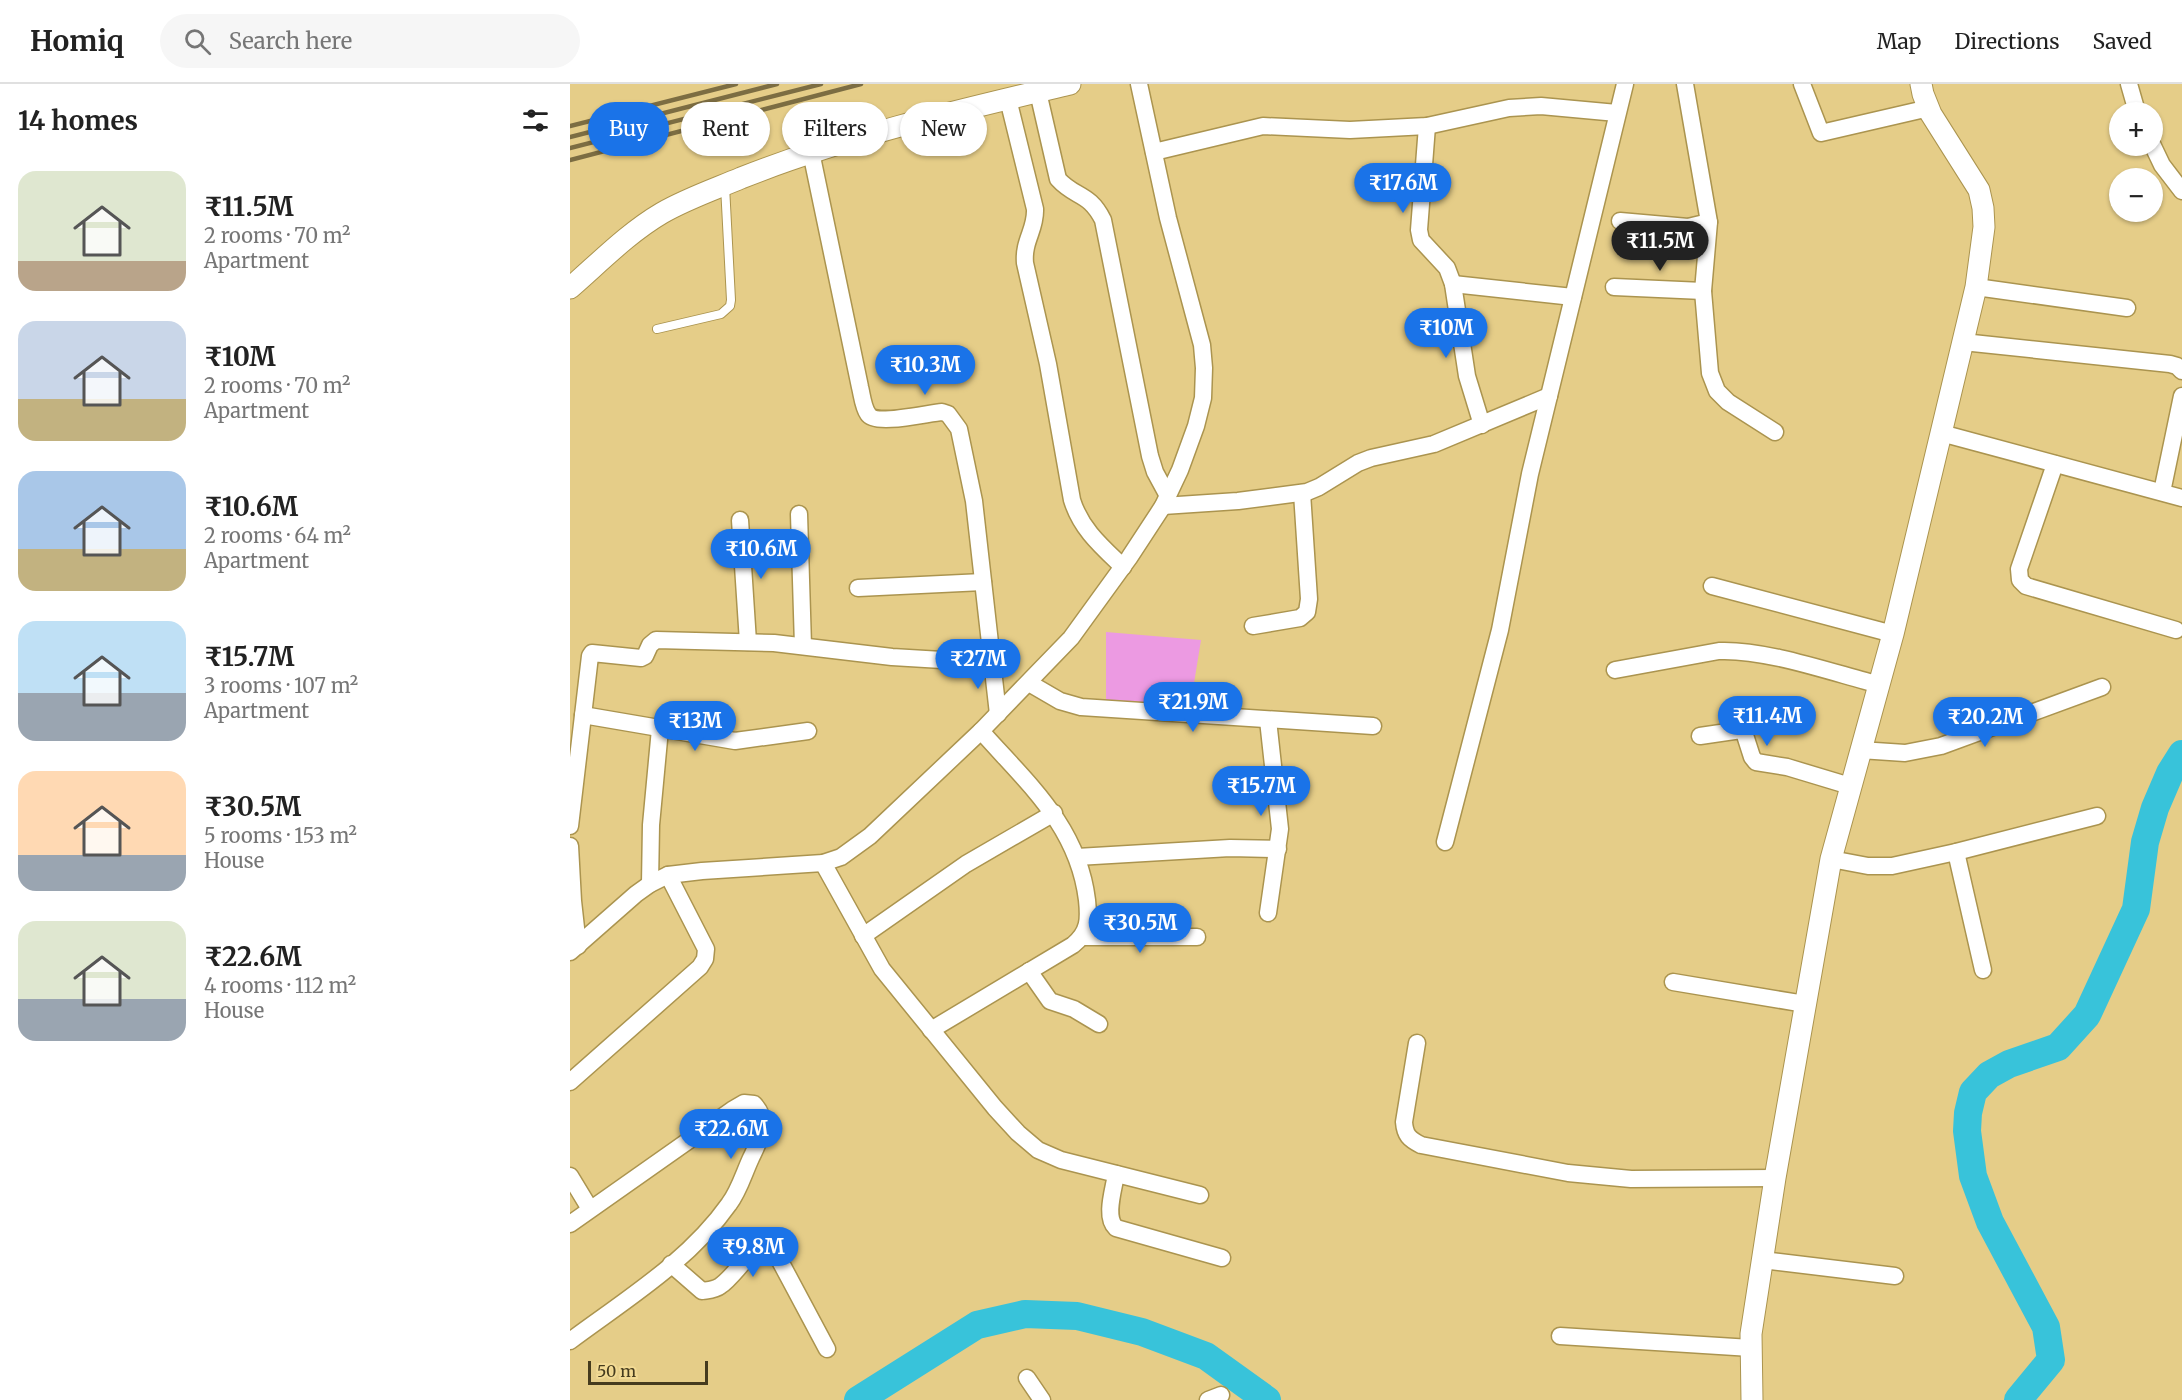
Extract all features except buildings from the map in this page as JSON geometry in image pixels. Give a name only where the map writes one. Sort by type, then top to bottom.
[{"type":"street","points":[[888,130],[1070,84]]},
{"type":"street","points":[[574,949],[650,884],[668,875],[824,863],[841,856],[870,836],[1029,683],[1071,638],[1123,567],[1165,501],[1180,470],[1196,426],[1203,398],[1204,368],[1202,345],[1168,218],[1139,84]]},
{"type":"street","points":[[1445,842],[1500,630],[1530,474],[1625,84]]},
{"type":"street","points":[[1685,84],[1708,222],[1703,291],[1710,373],[1717,390],[1728,402],[1775,432]]},
{"type":"street","points":[[1802,84],[1821,133],[1929,108]]},
{"type":"street","points":[[1752,1400],[1751,1334],[1775,1178],[1831,859],[1893,634],[1976,287],[1984,227],[1979,190],[1929,108],[1921,84]]},
{"type":"street","points":[[2129,84],[2134,102]]},
{"type":"street","points":[[1038,92],[1058,179],[1064,186],[1096,206],[1103,220],[1150,456],[1165,501]]},
{"type":"street","points":[[1008,99],[1036,218],[1023,251],[1024,264],[1048,364],[1072,501],[1083,526],[1123,567]]},
{"type":"street","points":[[1154,152],[1263,126],[1350,130],[1427,126],[1509,108],[1541,106],[1617,113]]},
{"type":"street","points":[[1427,126],[1419,230],[1421,240],[1446,268],[1454,284],[1467,376],[1482,425]]},
{"type":"street","points":[[570,288],[638,230],[664,212],[724,185],[800,156]]},
{"type":"street","points":[[813,156],[860,387],[868,415],[873,419],[884,420],[942,412],[948,414],[959,429],[974,501],[998,714]]},
{"type":"street","points":[[2158,156],[2182,191]]},
{"type":"street","points":[[1620,221],[1688,227],[1708,222]]},
{"type":"street","points":[[1454,284],[1573,297]]},
{"type":"street","points":[[1614,287],[1703,291]]},
{"type":"street","points":[[1976,287],[2127,308]]},
{"type":"street","points":[[1963,342],[2170,364],[2182,371]]},
{"type":"street","points":[[1165,501],[1238,501],[1302,493],[1319,488],[1349,468],[1371,458],[1434,444],[1549,396]]},
{"type":"street","points":[[2162,492],[2182,396]]},
{"type":"street","points":[[1941,433],[2182,498]]},
{"type":"street","points":[[2055,464],[2019,569],[2020,580],[2026,586],[2176,630]]},
{"type":"street","points":[[1253,627],[1300,618],[1307,612],[1309,599],[1302,493]]},
{"type":"street","points":[[798,514],[803,646]]},
{"type":"street","points":[[741,520],[748,642]]},
{"type":"street","points":[[858,588],[983,582]]},
{"type":"street","points":[[1712,586],[1893,634]]},
{"type":"street","points":[[570,826],[571,802],[592,653],[635,658],[645,656],[650,645],[656,640],[748,642],[892,657],[992,663]]},
{"type":"street","points":[[1615,670],[1719,651],[1733,651],[1770,657],[1880,685]]},
{"type":"street","points":[[1029,683],[1060,701],[1081,707],[1373,726]]},
{"type":"street","points":[[1860,750],[1905,753],[1941,746],[2102,687]]},
{"type":"street","points":[[583,715],[735,741],[808,731]]},
{"type":"street","points":[[1268,720],[1280,829],[1268,913]]},
{"type":"street","points":[[650,884],[651,825],[660,729]]},
{"type":"street","points":[[1700,735],[1740,730],[1747,736],[1752,757],[1756,762],[1787,767],[1850,786]]},
{"type":"street","points":[[931,1030],[1083,937],[1088,927],[1089,916],[1082,871],[1054,813],[981,731]]},
{"type":"street","points":[[863,936],[966,864],[1054,813]]},
{"type":"street","points":[[1831,859],[1880,867],[1956,852],[2097,816]]},
{"type":"street","points":[[570,846],[574,949]]},
{"type":"street","points":[[1077,857],[1230,848],[1278,849]]},
{"type":"street","points":[[1956,852],[1983,970]]},
{"type":"street","points":[[824,863],[882,969],[1018,1133],[1038,1150],[1061,1160],[1200,1195]]},
{"type":"street","points":[[570,1082],[700,967],[705,959],[706,949],[668,875]]},
{"type":"street","points":[[1083,937],[1197,937]]},
{"type":"street","points":[[1029,971],[1050,1001],[1074,1009],[1099,1024]]},
{"type":"street","points":[[1673,982],[1805,1004]]},
{"type":"street","points":[[1417,1043],[1404,1122],[1405,1131],[1410,1140],[1421,1145],[1568,1173],[1620,1178],[1775,1178]]},
{"type":"street","points":[[570,1224],[732,1110],[744,1103],[754,1104],[761,1112],[764,1126],[731,1202],[704,1235],[672,1264],[570,1341]]},
{"type":"street","points":[[1116,1174],[1110,1217],[1116,1228],[1222,1258]]},
{"type":"street","points":[[570,1176],[590,1209]]},
{"type":"street","points":[[672,1264],[702,1291],[711,1290],[720,1286],[755,1252],[764,1249],[771,1251],[780,1261],[827,1349]]},
{"type":"street","points":[[1762,1260],[1895,1276]]},
{"type":"street","points":[[1560,1336],[1751,1348]]},
{"type":"street","points":[[1027,1378],[1042,1400]]},
{"type":"lane","points":[[657,329],[721,314],[730,306],[724,185]]},
{"type":"shaded area","points":[[1106,632],[1201,640],[1190,708],[1106,700]]},
{"type":"waterway","points":[[2018,1400],[2051,1360],[2046,1327],[1990,1222],[1973,1176],[1967,1131],[1973,1092],[1989,1075],[2009,1064],[2058,1047],[2087,1015],[2136,909],[2145,842],[2155,808],[2170,773],[2182,754]]},
{"type":"waterway","points":[[858,1400],[977,1325],[1025,1314],[1077,1316],[1142,1332],[1206,1356],[1267,1400]]},
{"type":"railway","points":[[570,126],[736,84]]},
{"type":"railway","points":[[570,137],[777,84]]},
{"type":"railway","points":[[570,148],[821,84]]},
{"type":"railway","points":[[570,160],[861,84]]}]
